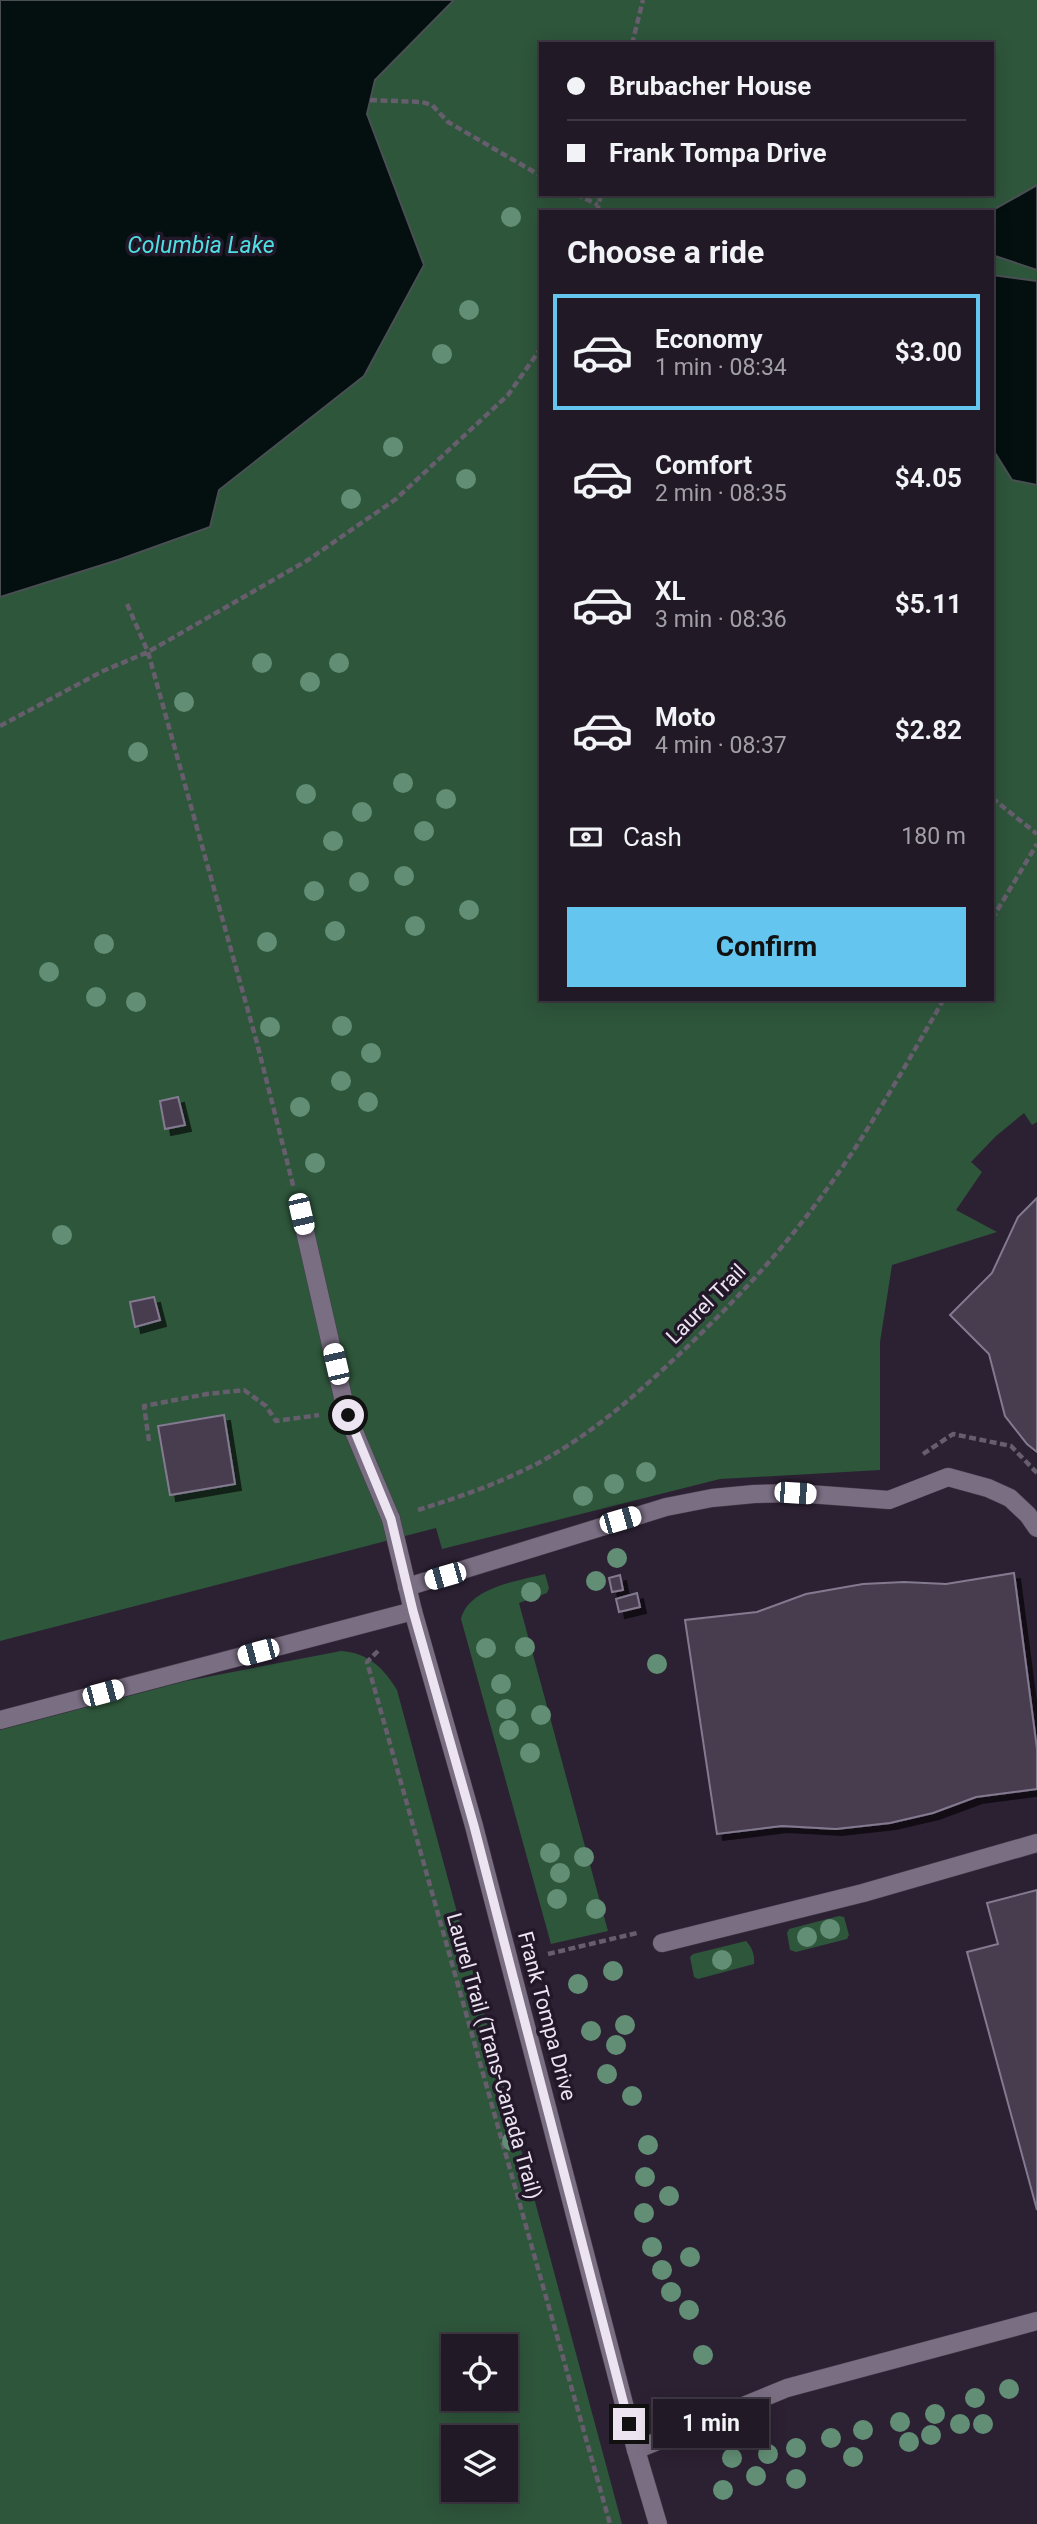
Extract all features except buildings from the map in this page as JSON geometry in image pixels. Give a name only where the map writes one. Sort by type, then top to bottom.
[{"type":"street","name":"Frank Tompa Drive","points":[[301,1214],[348,1415],[391,1519],[413,1611],[474,1826],[636,2450],[658,2524]]},
{"type":"street","points":[[407,1587],[666,1507],[712,1498],[754,1494],[795,1493],[889,1500],[948,1477],[988,1488],[1010,1498],[1037,1528]]},
{"type":"street","points":[[0,1720],[413,1611]]},
{"type":"street","points":[[662,1942],[863,1893],[1037,1843]]},
{"type":"street","points":[[636,2450],[787,2388],[1037,2321]]},
{"type":"path","points":[[632,42],[643,0]]},
{"type":"path","points":[[370,100],[422,102],[432,105],[448,122],[539,175]]},
{"type":"path","points":[[580,196],[598,205]]},
{"type":"path","points":[[597,210],[600,196]]},
{"type":"path","points":[[0,726],[103,671],[148,652],[308,560],[396,499],[508,395],[539,351]]},
{"type":"path","points":[[127,604],[148,652],[257,1043],[301,1214]]},
{"type":"path","points":[[994,801],[1037,834]]},
{"type":"path","points":[[994,916],[1037,844]]},
{"type":"path","name":"Laurel Trail","points":[[391,1519],[472,1493],[534,1465],[594,1427],[680,1353],[745,1290],[824,1193],[860,1139],[943,1001]]},
{"type":"path","points":[[149,1441],[144,1406],[207,1394],[244,1390],[266,1406],[276,1421],[319,1415],[348,1415]]},
{"type":"path","name":"Laurel Trail (Trans-Canada Trail)","points":[[413,1611],[367,1662],[610,2524]]},
{"type":"path","points":[[548,1954],[646,1931]]},
{"type":"green space","points":[[0,0],[1037,0],[1037,1122],[1032,1125],[1024,1113],[996,1136],[971,1162],[982,1172],[956,1210],[997,1232],[892,1265],[880,1342],[880,1470],[720,1479],[442,1549],[436,1528],[0,1641]]},
{"type":"green space","points":[[545,1574],[549,1588],[547,1593],[519,1603],[608,1931],[551,1944],[461,1619],[466,1608],[484,1593],[496,1587]]},
{"type":"green space","points":[[341,1651],[367,1658],[386,1674],[397,1690],[622,2524],[0,2524],[0,1730],[186,1681]]},
{"type":"green space","points":[[844,1917],[849,1935],[847,1939],[796,1952],[790,1950],[787,1933],[789,1929]]},
{"type":"green space","points":[[746,1941],[753,1951],[754,1964],[698,1979],[694,1977],[690,1957],[693,1954]]},
{"type":"water","name":"Columbia Lake","points":[[0,0],[454,0],[375,80],[367,114],[424,265],[364,376],[219,490],[210,527],[118,560],[0,597]]},
{"type":"water","points":[[1037,185],[1037,270],[994,256],[995,209]]},
{"type":"water","points":[[994,275],[1037,281],[1037,485],[1012,480],[994,451]]},
{"type":"route","points":[[348,1415],[391,1519],[413,1611],[474,1826],[629,2424]]}]
